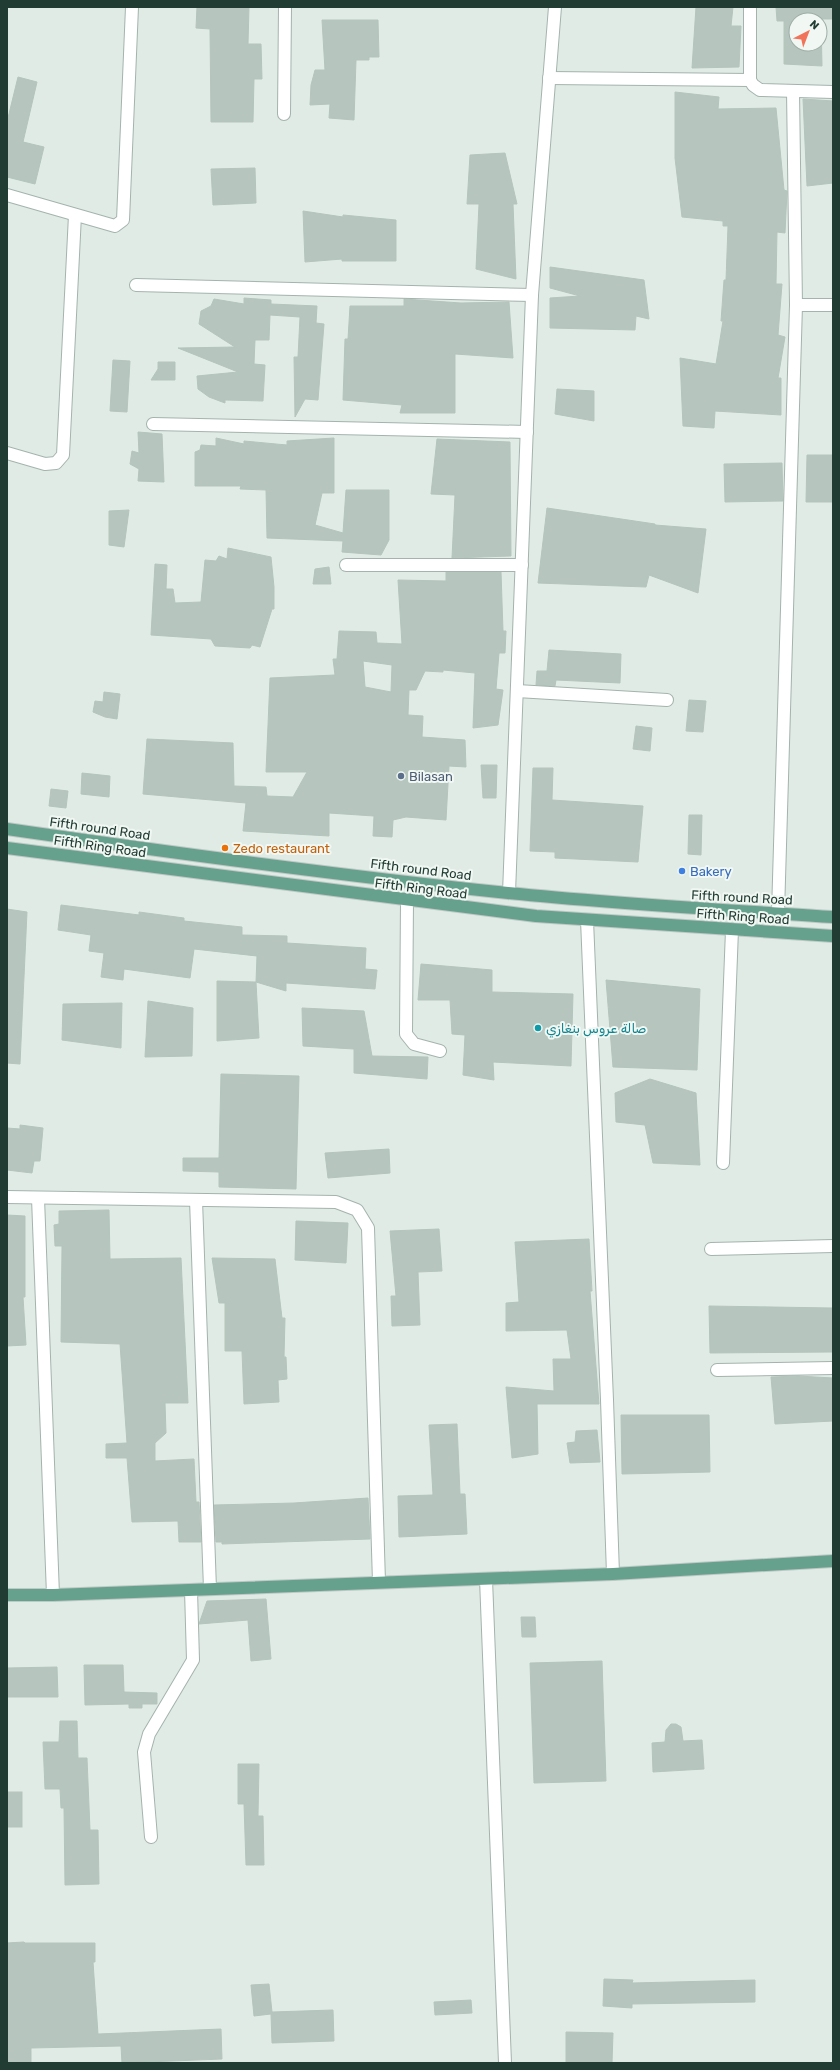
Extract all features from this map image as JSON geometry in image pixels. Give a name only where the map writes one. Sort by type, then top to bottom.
[{"type":"main road","name":"Fifth round Road","points":[[7,829],[406,882],[509,893],[673,907],[833,917]]},
{"type":"main road","name":"Fifth Ring Road","points":[[7,848],[407,901],[536,916],[833,936]]},
{"type":"main road","points":[[7,1594],[53,1595],[613,1574],[833,1561]]},
{"type":"street","points":[[7,195],[115,226],[122,220],[132,7]]},
{"type":"street","points":[[284,114],[285,7]]},
{"type":"street","points":[[509,893],[532,295],[555,7]]},
{"type":"street","points":[[750,7],[750,80],[753,85],[760,90],[833,92]]},
{"type":"street","points":[[549,78],[750,80]]},
{"type":"street","points":[[778,913],[796,305],[793,92]]},
{"type":"street","points":[[7,453],[45,464],[56,463],[64,455],[75,215]]},
{"type":"street","points":[[136,285],[532,295]]},
{"type":"street","points":[[796,305],[833,305]]},
{"type":"street","points":[[153,424],[527,432]]},
{"type":"street","points":[[346,565],[522,566]]},
{"type":"street","points":[[517,691],[667,700]]},
{"type":"street","points":[[407,901],[406,1034],[414,1044],[440,1051]]},
{"type":"street","points":[[587,920],[613,1574]]},
{"type":"street","points":[[723,1163],[732,930]]},
{"type":"street","points":[[7,1197],[336,1202],[357,1210],[368,1228],[379,1582]]},
{"type":"street","points":[[38,1198],[53,1595]]},
{"type":"street","points":[[196,1200],[210,1589]]},
{"type":"street","points":[[711,1248],[833,1246]]},
{"type":"street","points":[[717,1370],[833,1368]]},
{"type":"street","points":[[486,1579],[505,2063]]},
{"type":"street","points":[[151,1837],[144,1752],[149,1734],[193,1660],[191,1590]]},
{"type":"building","points":[[197,7],[249,7],[248,44],[261,44],[262,79],[254,79],[253,122],[211,122],[210,29],[196,28]]},
{"type":"building","points":[[696,7],[733,7],[731,26],[741,26],[739,67],[692,68]]},
{"type":"building","points":[[776,7],[833,7],[833,19],[828,19],[828,12],[788,12],[788,52],[822,52],[822,66],[784,64],[784,21],[777,21]]},
{"type":"building","points":[[322,20],[378,20],[379,57],[369,57],[369,60],[356,60],[354,120],[329,118],[330,104],[310,105],[311,85],[315,70],[325,70]]},
{"type":"building","points":[[18,77],[37,82],[23,142],[44,147],[35,184],[7,177],[7,122]]},
{"type":"building","points":[[675,92],[719,97],[718,109],[776,108],[784,190],[787,191],[785,233],[777,232],[776,284],[782,284],[778,335],[785,337],[778,378],[781,378],[781,415],[715,411],[714,428],[683,426],[680,358],[716,364],[723,321],[721,321],[724,280],[726,280],[728,226],[723,226],[723,221],[682,217],[675,158]]},
{"type":"building","points":[[803,99],[833,101],[833,183],[807,186]]},
{"type":"building","points":[[505,153],[517,204],[513,204],[516,279],[476,269],[479,204],[467,204],[470,155]]},
{"type":"building","points":[[255,168],[256,203],[213,205],[211,169]]},
{"type":"building","points":[[303,211],[343,217],[343,215],[396,220],[396,261],[342,261],[342,259],[305,262]]},
{"type":"building","points":[[550,267],[644,280],[649,319],[636,316],[635,330],[550,328],[550,298],[580,296],[550,288]]},
{"type":"building","points":[[244,298],[271,300],[271,304],[317,306],[316,323],[324,324],[318,400],[305,399],[295,417],[294,357],[298,357],[300,317],[270,315],[269,340],[255,340],[254,364],[265,365],[263,401],[225,400],[225,403],[209,397],[198,389],[197,376],[238,372],[178,348],[235,347],[199,324],[201,311],[211,306],[214,299],[244,304]]},
{"type":"building","points":[[404,299],[461,303],[509,302],[513,358],[455,354],[455,413],[400,413],[402,405],[343,400],[345,339],[348,339],[350,306],[404,306]]},
{"type":"building","points":[[113,360],[130,361],[127,412],[110,411]]},
{"type":"building","points":[[158,362],[175,362],[175,380],[151,380],[158,369]]},
{"type":"building","points":[[557,389],[594,391],[594,421],[555,414]]},
{"type":"building","points":[[138,432],[162,434],[164,482],[138,481],[139,469],[130,464],[132,451],[139,453]]},
{"type":"building","points":[[216,438],[244,444],[244,441],[287,445],[287,441],[334,438],[334,493],[322,493],[315,525],[343,533],[346,490],[389,490],[389,540],[381,555],[342,552],[343,541],[267,538],[266,490],[240,489],[241,486],[195,486],[195,452],[200,450],[201,445],[216,446]]},
{"type":"building","points":[[437,439],[510,442],[511,556],[452,558],[455,495],[431,494]]},
{"type":"building","points":[[807,455],[833,455],[833,502],[806,502]]},
{"type":"building","points":[[782,463],[783,501],[725,502],[724,464]]},
{"type":"building","points":[[547,508],[655,525],[706,529],[698,593],[649,575],[646,587],[538,583]]},
{"type":"building","points":[[129,510],[124,547],[109,545],[109,511]]},
{"type":"building","points":[[228,548],[271,557],[274,587],[274,609],[272,609],[260,647],[252,645],[250,648],[215,646],[211,639],[151,635],[155,564],[167,565],[166,589],[173,589],[175,603],[201,602],[205,560],[216,561],[219,556],[227,559]]},
{"type":"building","points":[[329,567],[331,584],[313,584],[315,569]]},
{"type":"building","points":[[446,572],[501,572],[503,631],[506,631],[505,653],[499,653],[496,689],[503,690],[498,725],[473,728],[475,673],[443,670],[443,672],[425,671],[416,690],[409,690],[408,715],[423,716],[422,737],[465,740],[466,767],[449,766],[446,820],[406,817],[393,820],[392,837],[373,836],[374,816],[329,813],[329,836],[243,831],[246,803],[143,794],[147,739],[233,743],[234,786],[266,787],[267,796],[293,797],[307,772],[266,772],[270,678],[335,675],[333,659],[337,659],[339,631],[376,632],[377,643],[402,644],[398,580],[446,581]],"holes":[[[363,661],[392,665],[391,692],[365,687]]]},
{"type":"building","points":[[549,650],[621,654],[620,683],[556,680],[555,686],[536,685],[537,671],[547,671]]},
{"type":"building","points":[[104,692],[120,694],[117,719],[105,717],[93,712],[95,701],[103,702]]},
{"type":"building","points":[[689,700],[706,701],[703,732],[686,731]]},
{"type":"building","points":[[636,726],[652,728],[650,751],[633,749]]},
{"type":"building","points":[[481,765],[497,765],[496,798],[483,798]]},
{"type":"building","points":[[533,768],[553,768],[552,800],[643,806],[638,862],[555,858],[555,852],[530,851]]},
{"type":"building","points":[[82,773],[110,776],[109,797],[81,794]]},
{"type":"building","points":[[51,789],[68,791],[66,808],[49,806]]},
{"type":"building","points":[[689,815],[702,815],[701,855],[688,854]]},
{"type":"building","points":[[61,905],[139,915],[139,912],[184,918],[184,921],[242,927],[242,935],[287,936],[287,943],[366,948],[365,969],[377,970],[375,989],[286,983],[286,991],[256,982],[257,956],[194,949],[190,978],[124,969],[123,980],[101,977],[104,953],[89,951],[91,935],[58,930]]},
{"type":"building","points":[[7,909],[27,912],[20,1064],[7,1063]]},
{"type":"building","points":[[421,964],[492,970],[492,992],[573,994],[571,1066],[493,1062],[494,1080],[463,1075],[465,1035],[452,1034],[450,1000],[418,1000]]},
{"type":"building","points":[[606,980],[700,989],[697,1070],[613,1067]]},
{"type":"building","points":[[217,981],[256,982],[259,1038],[217,1041]]},
{"type":"building","points":[[148,1001],[193,1008],[192,1056],[145,1057]]},
{"type":"building","points":[[122,1003],[121,1048],[62,1040],[63,1004]]},
{"type":"building","points":[[302,1008],[364,1011],[372,1056],[428,1057],[427,1079],[354,1073],[354,1049],[303,1046]]},
{"type":"building","points":[[221,1074],[299,1076],[296,1189],[219,1187],[219,1172],[183,1171],[183,1158],[219,1158]]},
{"type":"building","points":[[650,1079],[696,1093],[700,1165],[653,1163],[645,1125],[616,1122],[615,1093]]},
{"type":"building","points":[[20,1125],[43,1128],[40,1161],[34,1161],[32,1173],[7,1170],[7,1128],[20,1129]]},
{"type":"building","points":[[389,1149],[390,1173],[328,1178],[325,1153]]},
{"type":"building","points":[[109,1210],[110,1259],[181,1258],[188,1403],[165,1403],[166,1433],[155,1443],[155,1461],[194,1459],[196,1502],[199,1502],[201,1542],[179,1542],[178,1521],[132,1522],[127,1458],[106,1458],[106,1444],[127,1443],[120,1344],[61,1342],[62,1246],[55,1246],[54,1225],[59,1224],[59,1211]]},
{"type":"building","points":[[7,1215],[25,1216],[25,1297],[23,1297],[26,1345],[7,1346]]},
{"type":"building","points":[[296,1221],[348,1223],[346,1263],[295,1260]]},
{"type":"building","points":[[439,1229],[442,1271],[418,1272],[420,1325],[392,1326],[391,1296],[396,1296],[390,1231]]},
{"type":"building","points":[[589,1239],[592,1291],[590,1291],[599,1404],[537,1404],[538,1454],[512,1458],[506,1387],[554,1391],[553,1359],[571,1359],[567,1330],[506,1331],[506,1303],[519,1302],[515,1242]]},
{"type":"building","points":[[212,1258],[275,1259],[282,1318],[285,1318],[284,1357],[286,1357],[287,1379],[278,1380],[279,1402],[244,1404],[242,1351],[225,1351],[225,1303],[219,1303]]},
{"type":"building","points":[[709,1306],[833,1308],[833,1352],[710,1353]]},
{"type":"building","points":[[798,1376],[833,1378],[833,1421],[775,1424],[771,1377]]},
{"type":"building","points":[[621,1415],[709,1415],[710,1472],[622,1474]]},
{"type":"building","points":[[457,1424],[460,1494],[465,1494],[467,1534],[399,1537],[398,1496],[433,1495],[429,1425]]},
{"type":"building","points":[[597,1430],[600,1462],[570,1463],[567,1443],[575,1442],[576,1431]]},
{"type":"building","points":[[368,1498],[370,1539],[222,1544],[222,1542],[216,1542],[214,1505],[294,1503]]},
{"type":"building","points":[[266,1599],[271,1659],[251,1661],[248,1620],[199,1624],[207,1601]]},
{"type":"building","points":[[521,1617],[535,1617],[536,1637],[522,1637]]},
{"type":"building","points":[[602,1661],[606,1781],[534,1783],[530,1663]]},
{"type":"building","points":[[84,1665],[123,1665],[124,1692],[157,1693],[157,1704],[142,1704],[142,1708],[129,1708],[129,1704],[85,1705]]},
{"type":"building","points":[[57,1667],[58,1697],[7,1697],[7,1668]]},
{"type":"building","points":[[60,1721],[77,1721],[78,1758],[87,1758],[90,1830],[98,1830],[99,1884],[65,1885],[64,1808],[61,1808],[60,1789],[45,1789],[43,1742],[59,1742]]},
{"type":"building","points":[[671,1724],[676,1724],[681,1727],[683,1741],[702,1740],[704,1769],[653,1772],[652,1743],[665,1742],[666,1730]]},
{"type":"building","points":[[238,1764],[259,1764],[258,1816],[263,1816],[264,1865],[246,1865],[244,1804],[238,1804]]},
{"type":"building","points":[[7,1792],[22,1792],[22,1827],[7,1827]]},
{"type":"building","points":[[7,1943],[95,1943],[95,1962],[93,1962],[98,2034],[221,2029],[222,2059],[122,2063],[121,2046],[31,2048],[31,2063],[7,2063]]},
{"type":"building","points":[[604,1979],[633,1980],[632,1983],[755,1980],[755,2002],[632,2004],[632,2008],[603,2006]]},
{"type":"building","points":[[269,1984],[272,2012],[333,2010],[334,2041],[272,2043],[271,2014],[254,2016],[251,1985]]},
{"type":"building","points":[[471,2000],[472,2013],[435,2015],[434,2002]]},
{"type":"building","points":[[566,2032],[613,2033],[612,2063],[566,2063]]},
{"type":"place","name":"Bilasan","points":[[401,776]]},
{"type":"place","name":"Zedo restaurant","points":[[225,848]]},
{"type":"place","name":"Bakery","points":[[682,871]]},
{"type":"place","name":"صالة عروس بنغازي","points":[[538,1028]]}]
